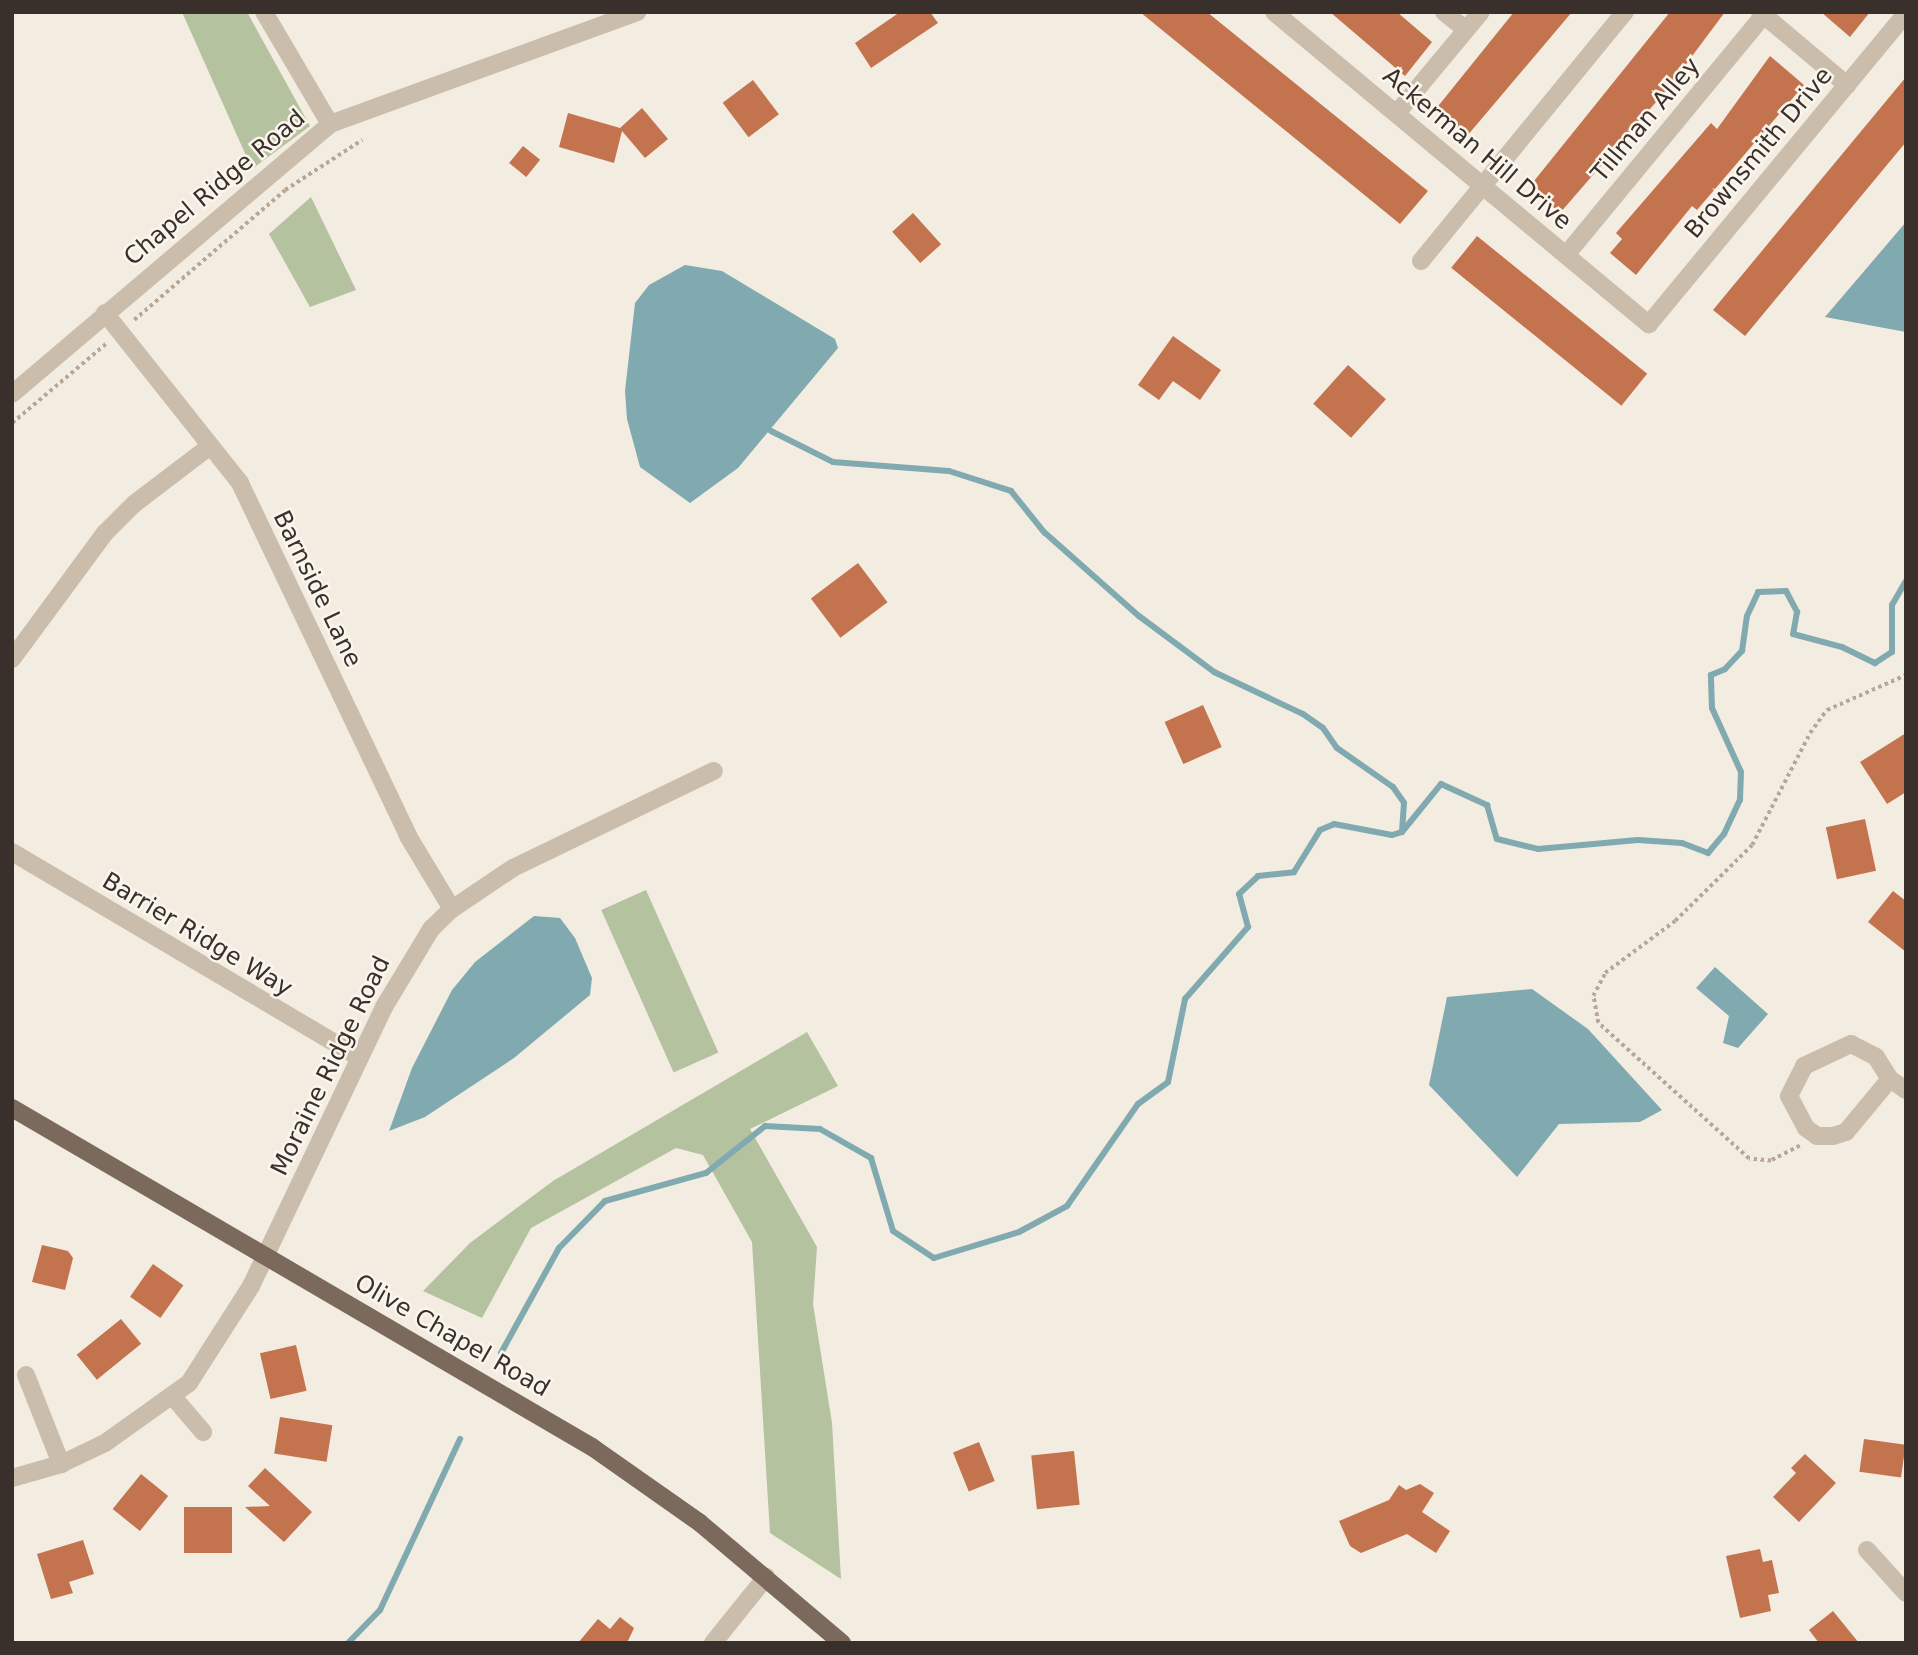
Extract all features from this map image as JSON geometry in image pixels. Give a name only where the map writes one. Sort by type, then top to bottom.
[{"type":"main road","name":"Olive Chapel Road","points":[[12,1108],[592,1447],[766,1577],[842,1643]]},
{"type":"street","points":[[264,12],[330,124]]},
{"type":"street","name":"Chapel Ridge Road","points":[[12,394],[330,124],[637,12]]},
{"type":"street","name":"Ackerman Hill Drive","points":[[1275,12],[1649,324]]},
{"type":"street","points":[[1444,12],[1466,30]]},
{"type":"street","points":[[1397,113],[1481,12]]},
{"type":"street","points":[[1421,261],[1626,12]]},
{"type":"street","name":"Brownsmith Drive","points":[[1649,324],[1906,13]]},
{"type":"street","points":[[1762,14],[1847,85]]},
{"type":"street","name":"Tillman Alley","points":[[1566,255],[1762,14]]},
{"type":"street","name":"Barnside Lane","points":[[105,313],[240,483],[408,836],[452,909]]},
{"type":"street","points":[[12,659],[105,533],[134,504],[210,446]]},
{"type":"street","name":"Moraine Ridge Road","points":[[12,1478],[61,1464],[105,1443],[174,1398],[225,1332],[266,1257],[359,1057],[407,962],[452,909],[513,868],[714,771]]},
{"type":"street","name":"Barrier Ridge Way","points":[[12,852],[359,1057]]},
{"type":"street","points":[[1890,1079],[1846,1132],[1817,1136],[1806,1129],[1789,1096],[1804,1066],[1851,1044],[1876,1057],[1890,1079],[1906,1090]]},
{"type":"street","points":[[26,1375],[61,1464]]},
{"type":"street","points":[[174,1398],[204,1432]]},
{"type":"street","points":[[1867,1550],[1906,1592]]},
{"type":"street","points":[[713,1643],[766,1577]]},
{"type":"path","points":[[138,317],[285,190],[362,140]]},
{"type":"path","points":[[12,423],[102,346]]},
{"type":"path","points":[[1817,1136],[1771,1161],[1749,1158],[1598,1023],[1593,996],[1605,973],[1675,921],[1752,845],[1810,733],[1827,710],[1906,675]]},
{"type":"green space","points":[[182,12],[247,12],[310,126],[252,169]]},
{"type":"green space","points":[[311,197],[356,290],[310,307],[269,234]]},
{"type":"green space","points":[[646,890],[718,1053],[674,1073],[601,910]]},
{"type":"green space","points":[[807,1032],[838,1086],[750,1129],[817,1247],[813,1304],[832,1423],[841,1579],[770,1533],[752,1242],[703,1155],[676,1148],[531,1228],[482,1318],[423,1291],[470,1243],[553,1181]]},
{"type":"water","points":[[1906,222],[1906,332],[1825,317]]},
{"type":"water","points":[[685,265],[722,271],[835,339],[838,348],[738,468],[690,503],[640,467],[627,419],[625,391],[635,303],[649,285]]},
{"type":"water","points":[[534,916],[560,918],[575,938],[592,978],[590,995],[514,1058],[425,1117],[389,1131],[412,1068],[452,990],[475,962]]},
{"type":"water","points":[[1715,967],[1768,1014],[1738,1048],[1723,1043],[1729,1016],[1696,988]]},
{"type":"water","points":[[1532,989],[1588,1029],[1662,1110],[1640,1122],[1559,1124],[1517,1177],[1429,1085],[1447,997]]},
{"type":"building","points":[[900,12],[930,12],[938,23],[871,68],[855,43]]},
{"type":"building","points":[[1140,12],[1207,12],[1428,191],[1400,224]]},
{"type":"building","points":[[1330,12],[1397,12],[1432,42],[1405,76]]},
{"type":"building","points":[[1514,12],[1572,12],[1467,136],[1435,110]]},
{"type":"building","points":[[1670,12],[1725,12],[1669,87],[1560,213],[1530,186]]},
{"type":"building","points":[[1821,12],[1870,12],[1850,37]]},
{"type":"building","points":[[1770,56],[1804,85],[1697,210],[1692,206],[1636,275],[1610,253],[1622,239],[1616,233],[1711,123],[1717,129]]},
{"type":"building","points":[[1906,77],[1906,142],[1745,336],[1713,310]]},
{"type":"building","points":[[753,80],[779,114],[749,137],[723,103]]},
{"type":"building","points":[[642,108],[668,139],[645,158],[622,131],[614,163],[559,147],[568,113],[620,128]]},
{"type":"building","points":[[523,146],[540,160],[526,177],[509,163]]},
{"type":"building","points":[[913,213],[941,244],[920,263],[892,232]]},
{"type":"building","points":[[1477,236],[1647,374],[1621,406],[1451,268]]},
{"type":"building","points":[[1173,336],[1221,370],[1200,400],[1173,381],[1159,400],[1138,385]]},
{"type":"building","points":[[1348,365],[1386,399],[1351,438],[1313,404]]},
{"type":"building","points":[[858,563],[887,602],[840,638],[811,599]]},
{"type":"building","points":[[1203,705],[1222,747],[1183,764],[1165,722]]},
{"type":"building","points":[[1906,733],[1906,792],[1887,804],[1860,762]]},
{"type":"building","points":[[1865,819],[1876,871],[1837,879],[1826,827]]},
{"type":"building","points":[[1893,891],[1906,901],[1906,952],[1868,922]]},
{"type":"building","points":[[42,1245],[68,1251],[73,1258],[65,1290],[32,1282]]},
{"type":"building","points":[[153,1264],[183,1285],[160,1318],[130,1297]]},
{"type":"building","points":[[121,1319],[141,1344],[97,1380],[77,1355]]},
{"type":"building","points":[[296,1345],[307,1391],[271,1399],[260,1353]]},
{"type":"building","points":[[280,1417],[332,1425],[327,1462],[274,1454]]},
{"type":"building","points":[[1864,1439],[1906,1445],[1901,1478],[1859,1472]]},
{"type":"building","points":[[979,1442],[995,1481],[969,1491],[953,1452]]},
{"type":"building","points":[[1074,1451],[1080,1505],[1037,1509],[1031,1455]]},
{"type":"building","points":[[1805,1454],[1836,1483],[1799,1522],[1773,1497],[1796,1473],[1791,1468]]},
{"type":"building","points":[[265,1468],[312,1512],[284,1542],[245,1507],[270,1506],[248,1486]]},
{"type":"building","points":[[141,1474],[168,1496],[140,1531],[113,1509]]},
{"type":"building","points":[[1420,1484],[1434,1493],[1422,1512],[1450,1531],[1436,1553],[1407,1534],[1361,1553],[1350,1546],[1339,1521],[1389,1500],[1399,1485],[1406,1490]]},
{"type":"building","points":[[184,1507],[232,1507],[232,1553],[184,1553]]},
{"type":"building","points":[[83,1540],[94,1574],[69,1582],[73,1593],[51,1599],[37,1554]]},
{"type":"building","points":[[1760,1549],[1763,1562],[1772,1560],[1779,1593],[1768,1595],[1771,1611],[1740,1618],[1726,1556]]},
{"type":"building","points":[[1833,1611],[1859,1643],[1819,1643],[1809,1630]]},
{"type":"building","points":[[620,1617],[634,1628],[627,1643],[578,1643],[598,1619],[610,1629]]},
{"type":"waterway","points":[[771,431],[833,462],[949,471],[1011,491],[1044,532],[1139,616],[1214,672],[1303,714],[1323,728],[1337,748],[1393,787],[1404,803],[1402,831]]},
{"type":"waterway","points":[[501,1353],[559,1248],[605,1201],[706,1173],[765,1126],[820,1129],[871,1158],[893,1231],[934,1258],[1019,1232],[1067,1206],[1138,1104],[1168,1082],[1185,999],[1248,927],[1239,894],[1258,876],[1294,872],[1320,830],[1334,824],[1392,835],[1402,832],[1441,784],[1487,805],[1497,839],[1538,849],[1638,840],[1682,843],[1708,853],[1724,834],[1740,800],[1741,772],[1712,708],[1711,675],[1725,669],[1742,651],[1747,616],[1758,592],[1786,591],[1797,612],[1793,634],[1842,647],[1875,663],[1892,652],[1892,605],[1906,581]]},
{"type":"waterway","points":[[348,1643],[380,1610],[460,1439]]}]
